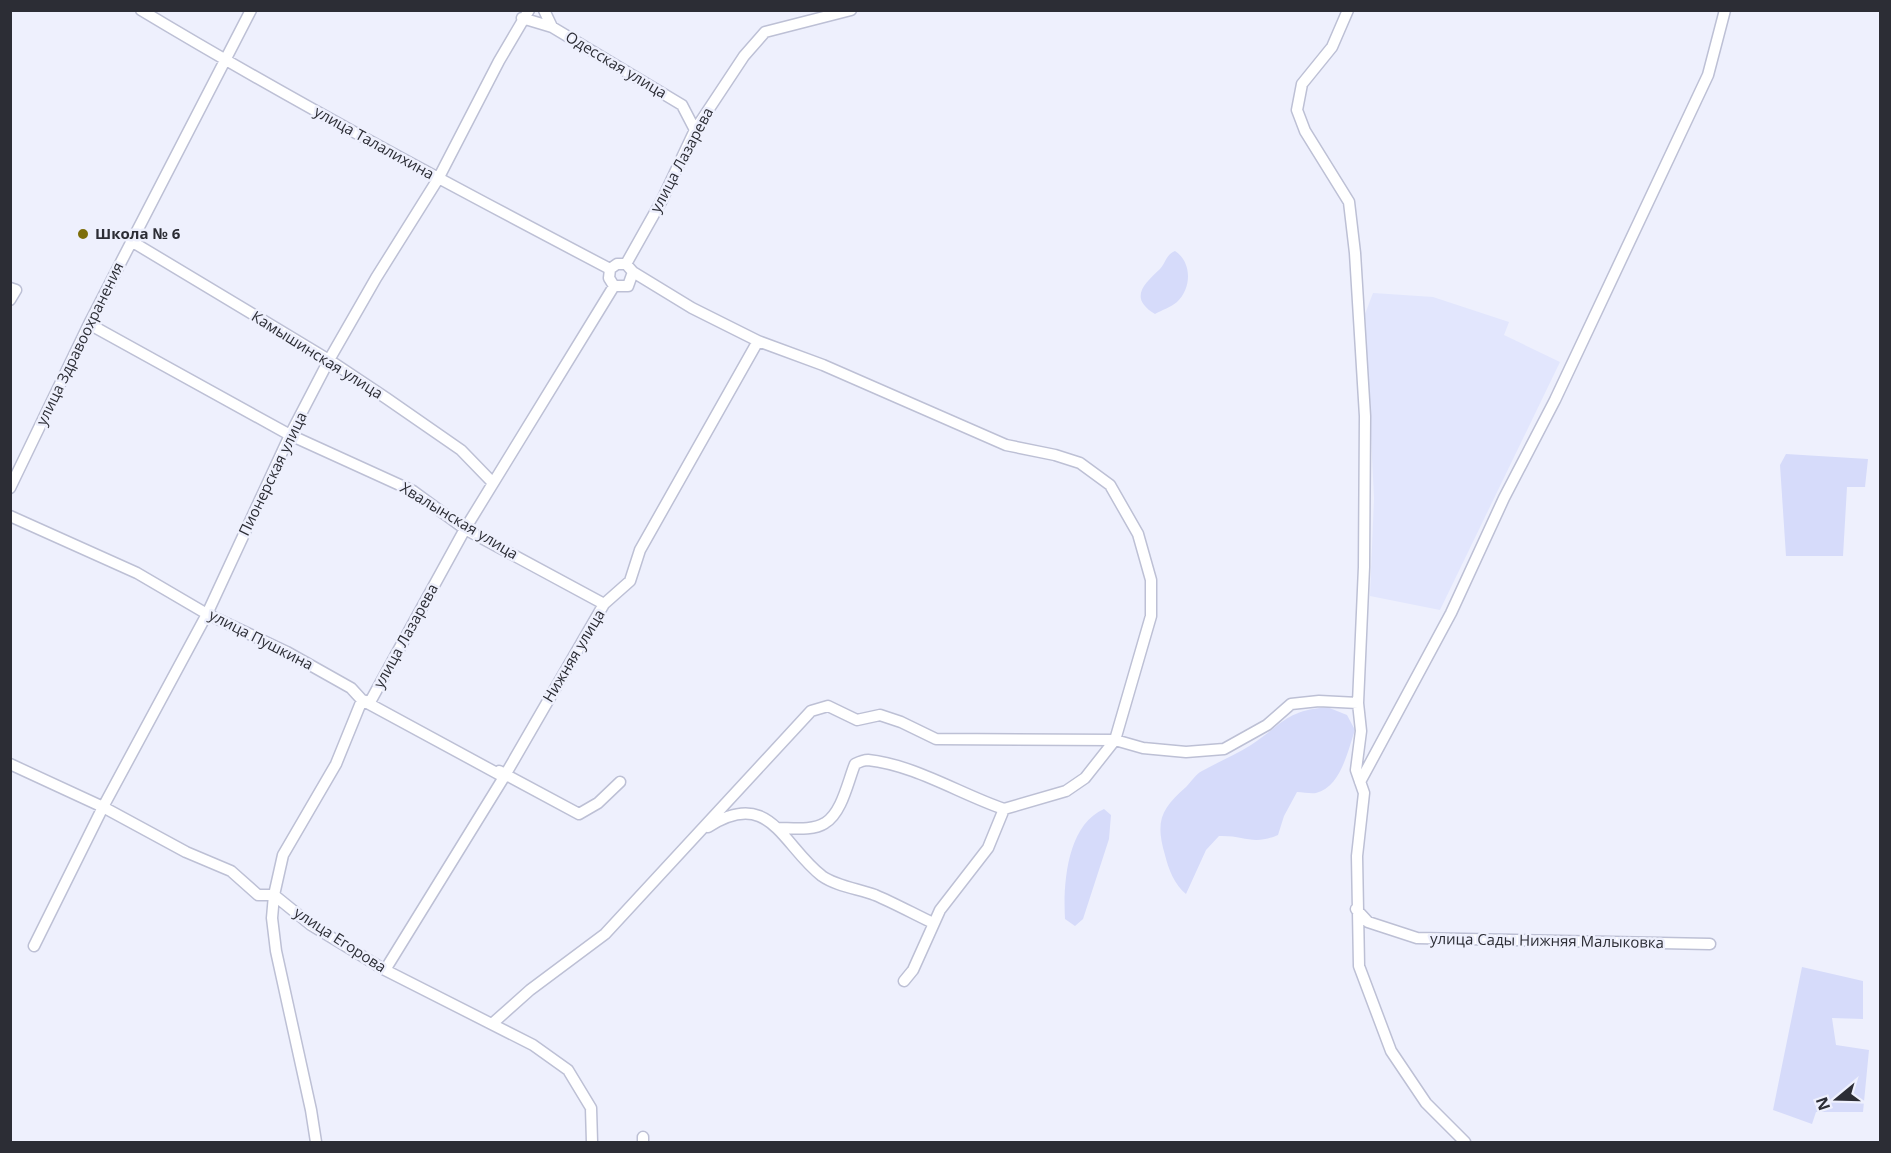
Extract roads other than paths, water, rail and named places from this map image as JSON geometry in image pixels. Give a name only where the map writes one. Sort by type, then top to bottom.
[{"type":"street","name":"улица Талалихина","points":[[141,10],[226,61],[438,179],[610,269]]},
{"type":"street","name":"улица Здравоохранения","points":[[10,488],[89,324],[251,10]]},
{"type":"street","points":[[544,10],[552,27]]},
{"type":"street","name":"улица Лазарева","points":[[629,268],[695,129],[744,56],[765,32],[851,10]]},
{"type":"street","points":[[1348,10],[1332,46],[1302,84],[1297,110],[1305,130],[1349,202],[1355,253],[1365,416],[1364,567],[1358,702],[1361,731],[1356,770],[1365,804],[1357,856],[1356,909],[1359,966],[1391,1051],[1426,1102],[1465,1143]]},
{"type":"street","points":[[1360,782],[1450,613],[1504,498],[1569,369],[1708,75],[1725,10]]},
{"type":"street","name":"Одесская улица","points":[[525,14],[552,27],[682,105],[695,129]]},
{"type":"street","name":"Пионерская улица","points":[[33,946],[103,807],[207,614],[290,435],[329,360],[376,278],[438,179],[525,14]]},
{"type":"street","name":"Камышинская улица","points":[[131,241],[329,360],[461,450],[493,483]]},
{"type":"street","points":[[629,268],[628,286],[614,286],[609,278],[610,269],[617,264],[629,268],[692,308],[758,341],[824,365],[1006,445],[1055,455],[1080,464],[1110,485],[1138,534],[1151,580],[1151,616],[1115,740],[1085,778],[1066,791],[1004,809],[969,797],[919,774],[865,760],[855,764],[838,807],[825,823],[806,828],[778,828]]},
{"type":"street","name":"улица Лазарева","points":[[316,1143],[312,1110],[276,951],[272,918],[274,895],[283,855],[336,764],[366,701],[465,529],[614,286]]},
{"type":"street","name":"Хвалынская улица","points":[[89,324],[290,435],[413,491],[465,529],[604,604]]},
{"type":"street","name":"Нижняя улица","points":[[385,970],[504,776],[604,604],[630,580],[640,550],[758,341]]},
{"type":"street","name":"улица Пушкина","points":[[10,516],[137,573],[207,614],[287,652],[351,688],[366,701],[579,814],[598,803],[620,782]]},
{"type":"street","points":[[494,1023],[530,990],[605,934],[646,892],[692,837],[811,711],[828,706],[857,720],[880,715],[902,722],[936,739],[1115,740],[1143,748],[1186,752],[1224,749],[1268,725],[1291,704],[1319,701],[1358,702]]},
{"type":"street","name":"улица Егорова","points":[[10,764],[103,807],[186,852],[231,871],[258,895],[274,895],[311,925],[385,970],[494,1023],[533,1045],[568,1070],[591,1108],[592,1143]]},
{"type":"street","points":[[904,981],[913,970],[940,910],[987,848],[1004,809]]},
{"type":"street","points":[[692,837],[722,818],[740,813],[756,814],[778,828],[823,877],[875,895],[933,923]]},
{"type":"street","name":"улица Сады Нижняя Малыковка","points":[[1356,909],[1368,922],[1417,938],[1710,944]]},
{"type":"place","name":"Школа № 6","points":[[83,234]]}]
